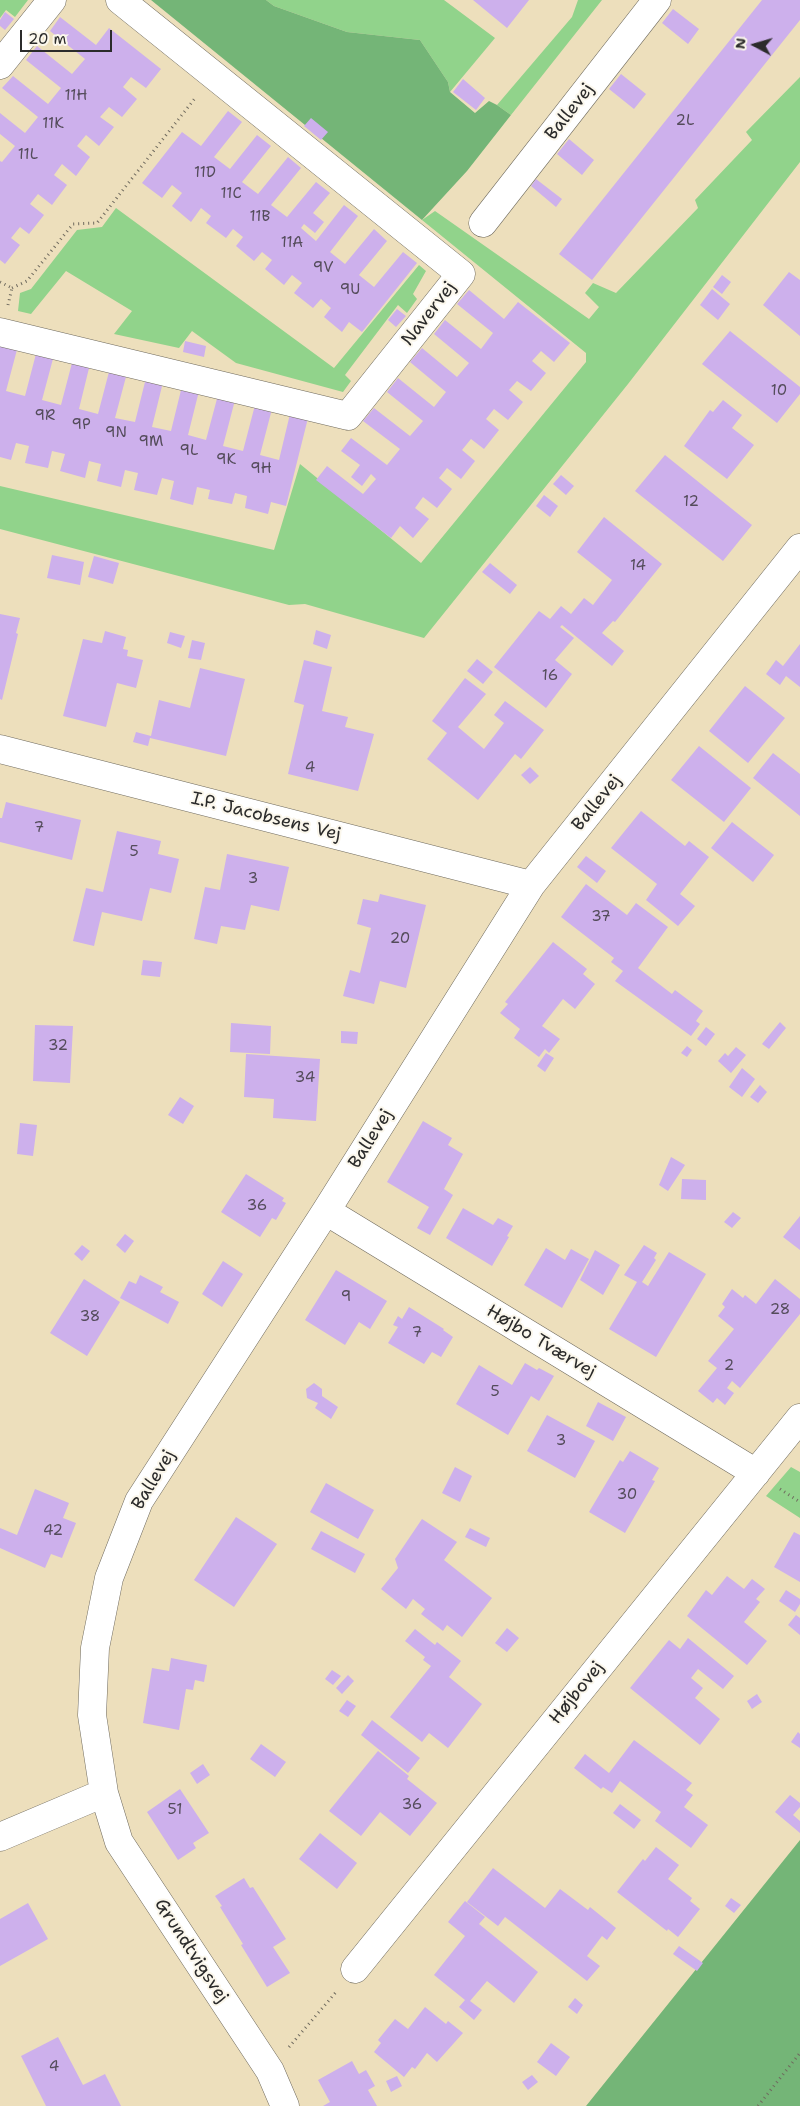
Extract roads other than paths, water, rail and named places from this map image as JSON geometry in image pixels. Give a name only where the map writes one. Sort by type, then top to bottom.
[{"type":"street","points":[[0,65],[52,0]]},
{"type":"street","name":"Navervej","points":[[0,332],[348,416],[461,274],[120,0]]},
{"type":"street","name":"Ballevej","points":[[484,223],[657,0]]},
{"type":"street","name":"Ballevej","points":[[104,1794],[92,1715],[95,1648],[109,1578],[139,1501],[326,1211],[531,885],[800,548]]},
{"type":"street","name":"I.P. Jacobsens Vej","points":[[0,749],[531,885]]},
{"type":"street","name":"Højbo Tværvej","points":[[326,1211],[756,1473]]},
{"type":"street","name":"Højbovej","points":[[354,1969],[800,1418]]},
{"type":"street","points":[[0,1837],[104,1794]]},
{"type":"street","name":"Grundtvigsvej","points":[[104,1794],[119,1842],[270,2071],[285,2106]]}]
